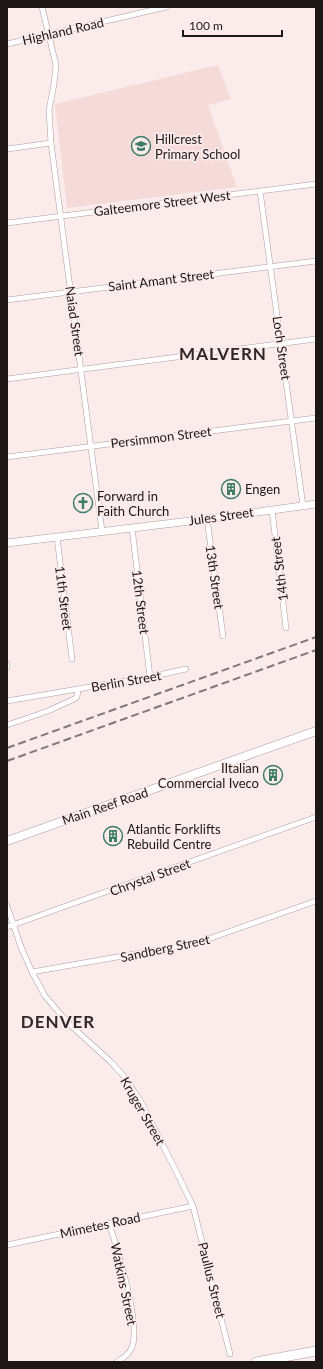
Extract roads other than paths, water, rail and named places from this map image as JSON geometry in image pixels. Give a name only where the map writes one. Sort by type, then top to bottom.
[{"type":"highway","points":[[256,1362],[316,1351]]},
{"type":"main road","name":"Jules Street","points":[[7,543],[207,519],[316,504]]},
{"type":"main road","name":"Main Reef Road","points":[[7,841],[316,731]]},
{"type":"street","name":"Naiad Street","points":[[42,7],[56,70],[49,110],[51,143],[82,369],[90,446],[102,531]]},
{"type":"street","name":"Highland Road","points":[[7,44],[166,7]]},
{"type":"street","points":[[7,149],[51,143]]},
{"type":"street","name":"Galteemore Street West","points":[[7,223],[316,184]]},
{"type":"street","name":"Loch Street","points":[[260,191],[282,343],[303,506]]},
{"type":"street","name":"Saint Amant Street","points":[[7,300],[316,261]]},
{"type":"street","points":[[7,379],[316,339]]},
{"type":"street","name":"Persimmon Street","points":[[7,457],[316,418]]},
{"type":"street","name":"14th Street","points":[[272,510],[286,628]]},
{"type":"street","name":"13th Street","points":[[207,519],[223,636]]},
{"type":"street","name":"12th Street","points":[[132,528],[150,677]]},
{"type":"street","name":"11th Street","points":[[57,537],[72,659]]},
{"type":"street","name":"Berlin Street","points":[[7,725],[74,699],[77,697],[78,689],[150,677],[186,669]]},
{"type":"street","points":[[7,701],[78,689]]},
{"type":"street","name":"Chrystal Street","points":[[7,927],[316,817]]},
{"type":"street","name":"Sandberg Street","points":[[32,972],[198,943],[316,901]]},
{"type":"street","name":"Kruger Street","points":[[7,906],[32,972],[45,996],[68,1023],[110,1061],[129,1084],[150,1120],[193,1206]]},
{"type":"street","name":"Mimetes Road","points":[[7,1245],[193,1206]]},
{"type":"street","name":"Paullus Street","points":[[193,1206],[230,1354]]},
{"type":"street","name":"Watkins Street","points":[[109,1223],[118,1250],[134,1328],[132,1348],[117,1362]]},
{"type":"railway","points":[[7,748],[316,637]]},
{"type":"railway","points":[[7,761],[316,650]]},
{"type":"place","name":"Hillcrest Primary School","points":[[141,146]]},
{"type":"place","name":"Engen","points":[[231,489]]},
{"type":"place","name":"Forward in Faith Church","points":[[83,503]]},
{"type":"place","name":"IItalian Commercial Iveco","points":[[273,775]]},
{"type":"place","name":"Atlantic Forklifts Rebuild Centre","points":[[113,836]]},
{"type":"district","name":"MALVERN","points":[[223,353]]},
{"type":"district","name":"DENVER","points":[[58,1021]]}]
